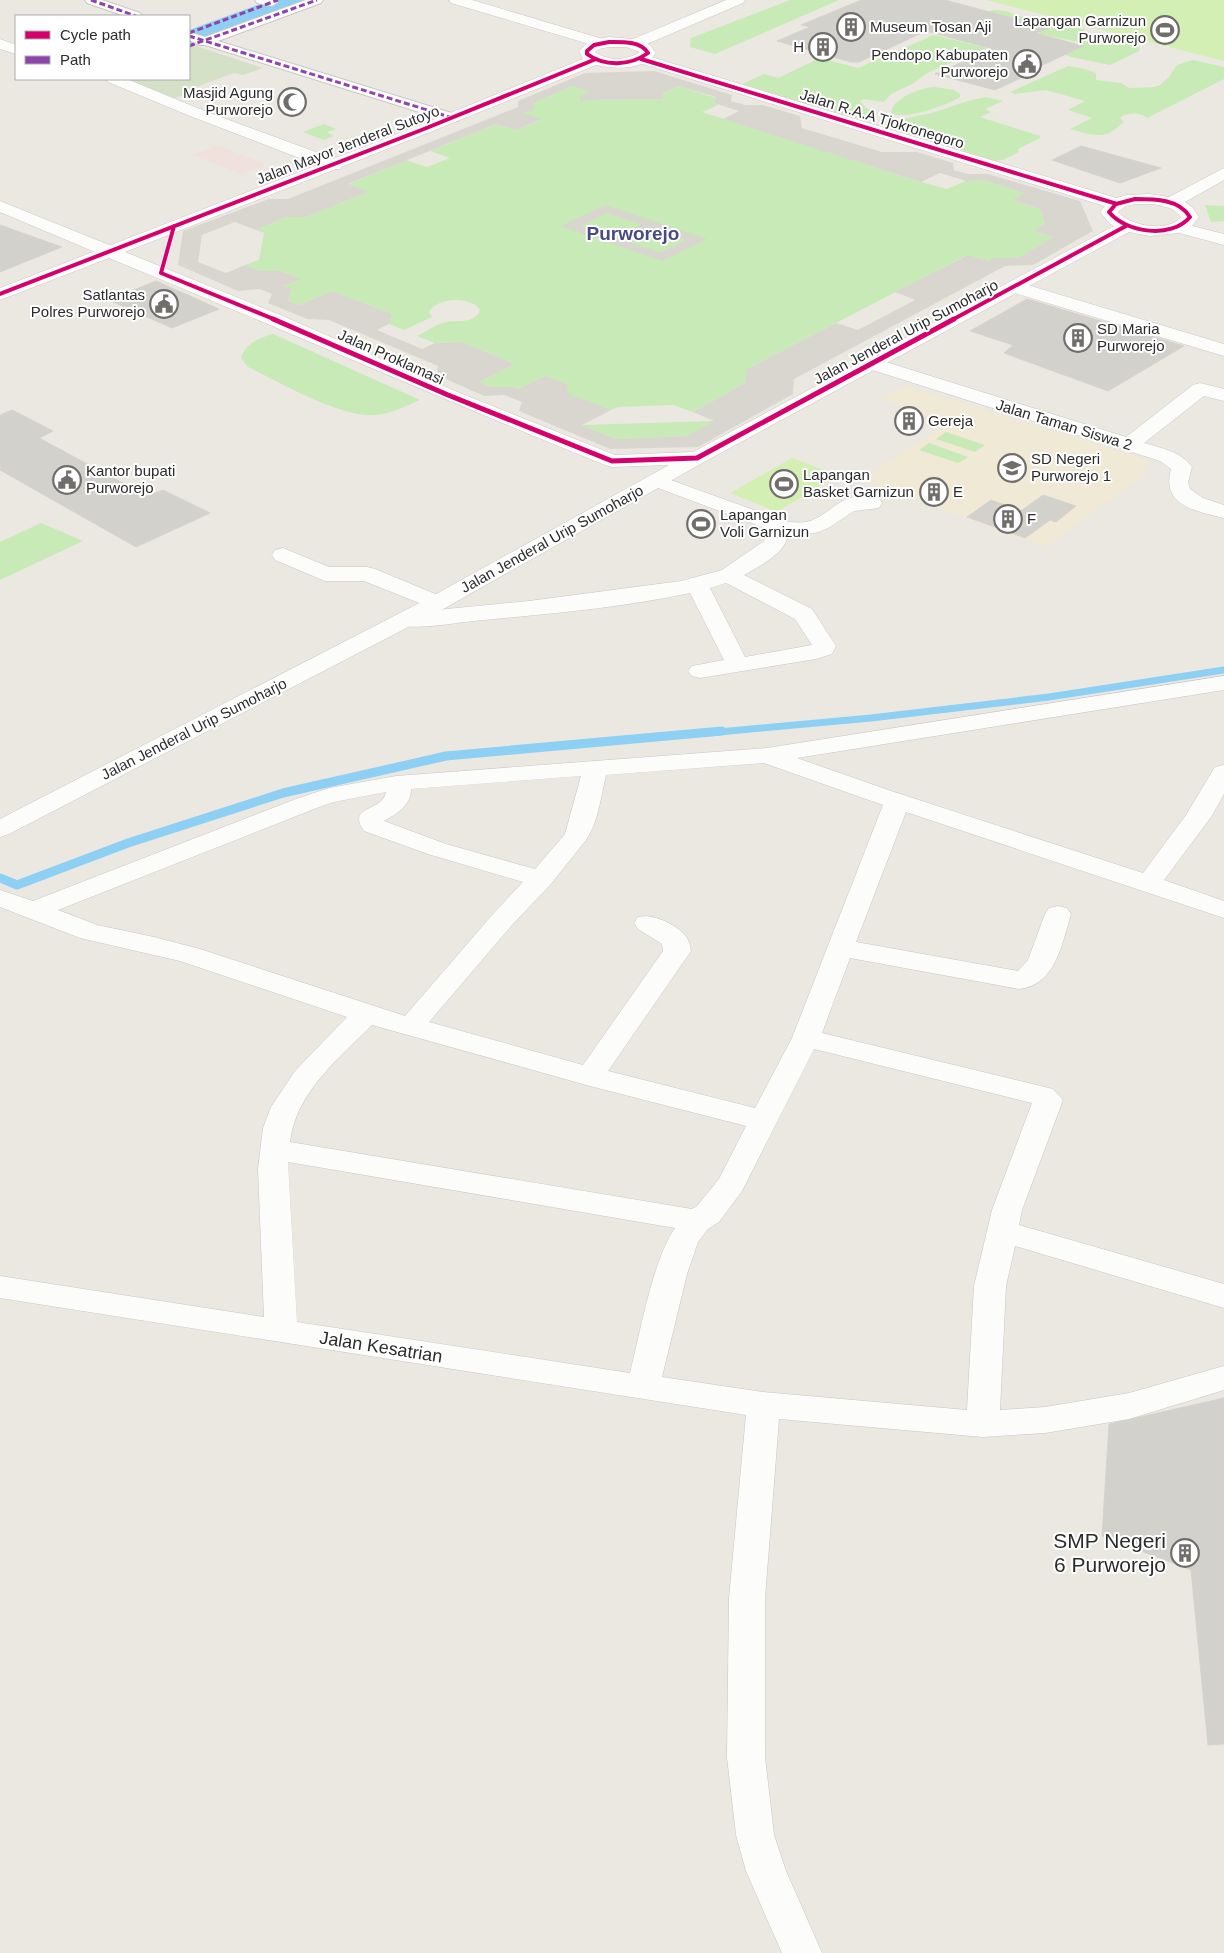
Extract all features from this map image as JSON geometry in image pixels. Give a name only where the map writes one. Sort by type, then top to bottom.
[{"type":"street","points":[[91,0],[133,15]]},
{"type":"street","points":[[196,38],[317,0]]},
{"type":"street","points":[[456,0],[601,43]]},
{"type":"street","points":[[638,51],[618,41],[594,45],[587,51],[590,57],[615,62],[638,51],[738,0]]},
{"type":"street","points":[[196,38],[271,1]]},
{"type":"street","points":[[196,38],[453,118]]},
{"type":"street","points":[[0,44],[15,50]]},
{"type":"street","name":"Jalan R.A.A Tjokronegoro","points":[[638,51],[1117,204]]},
{"type":"street","name":"Jalan Mayor Jenderal Sutoyo","points":[[0,294],[334,165],[596,59]]},
{"type":"street","points":[[117,80],[334,165]]},
{"type":"street","points":[[1170,202],[1224,173]]},
{"type":"street","points":[[1178,227],[1188,221],[1190,217],[1184,209],[1170,202],[1147,199],[1125,201],[1111,208],[1109,212],[1117,222],[1126,226],[1152,230],[1178,227],[1224,240]]},
{"type":"street","name":"Jalan Proklamasi","points":[[0,206],[271,318],[448,395],[612,460]]},
{"type":"street","points":[[161,273],[174,226]]},
{"type":"street","name":"Jalan Jenderal Urip Sumoharjo","points":[[0,829],[438,603],[697,458],[1126,226]]},
{"type":"street","points":[[1014,288],[1224,350]]},
{"type":"street","name":"Jalan Taman Siswa 2","points":[[873,364],[1177,462],[1182,467],[1178,479],[1180,492],[1188,499],[1224,512]]},
{"type":"street","points":[[1129,445],[1200,389],[1224,395]]},
{"type":"street","points":[[620,501],[612,460],[697,458]]},
{"type":"street","points":[[657,481],[773,524],[792,529],[815,526],[844,506],[854,502],[870,503]]},
{"type":"street","points":[[406,620],[540,607],[697,584],[728,576],[768,550],[775,543],[778,537],[773,524]]},
{"type":"street","points":[[283,555],[325,574],[367,574],[438,603]]},
{"type":"street","points":[[700,671],[816,652],[824,649],[804,614],[728,576]]},
{"type":"street","points":[[697,584],[738,665]]},
{"type":"street","points":[[35,910],[304,804],[329,796],[396,783],[768,756],[1224,683]]},
{"type":"street","points":[[768,756],[897,802],[1149,883],[1224,910]]},
{"type":"street","points":[[411,1026],[502,920],[541,879],[577,834],[586,807],[594,769]]},
{"type":"street","points":[[1149,883],[1198,817],[1224,772]]},
{"type":"street","points":[[396,783],[400,793],[399,798],[371,818],[371,824],[374,826],[437,849],[541,879]]},
{"type":"street","points":[[643,1386],[671,1274],[684,1239],[698,1221],[708,1214],[731,1184],[806,1038],[897,802]]},
{"type":"street","points":[[0,898],[90,932],[190,955],[366,1014],[590,1076],[763,1120]]},
{"type":"street","points":[[841,948],[1007,979],[1024,980],[1035,973],[1044,955],[1058,914]]},
{"type":"street","points":[[590,1076],[677,951],[675,940],[647,923]]},
{"type":"street","points":[[281,1330],[273,1169],[279,1123],[296,1090],[366,1014]]},
{"type":"street","points":[[806,1038],[1046,1098],[1048,1102],[1007,1210],[990,1286],[983,1424]]},
{"type":"street","points":[[274,1150],[698,1221]]},
{"type":"street","points":[[1002,1231],[1224,1296]]},
{"type":"street","name":"Jalan Kesatrian","points":[[0,1287],[763,1405],[983,1424],[1045,1420],[1129,1406],[1224,1378]]},
{"type":"street","points":[[763,1405],[747,1598],[746,1756],[755,1835],[766,1871],[802,1953]]},
{"type":"shaded area","points":[[654,71],[732,95],[731,101],[745,105],[763,105],[800,116],[802,128],[882,152],[917,152],[953,163],[954,170],[967,174],[988,174],[1080,201],[1093,231],[1033,265],[1005,266],[794,379],[793,394],[698,447],[610,449],[519,411],[522,402],[504,395],[484,396],[437,375],[438,366],[329,320],[307,319],[268,303],[272,294],[260,289],[238,291],[178,265],[183,231],[269,199],[288,199],[518,107],[518,101],[585,73]],"holes":[[[573,86],[590,92],[580,96],[581,103],[586,100],[663,99],[663,93],[678,86],[716,97],[714,103],[739,111],[723,119],[921,182],[940,173],[966,181],[983,180],[1024,193],[1012,200],[1040,209],[1045,224],[1033,231],[1053,237],[1018,258],[993,258],[988,261],[968,255],[895,292],[915,300],[858,330],[836,323],[747,369],[745,383],[693,412],[714,421],[688,436],[616,439],[582,425],[611,410],[569,394],[567,384],[545,376],[518,389],[512,387],[490,387],[479,382],[515,364],[461,342],[435,343],[422,349],[377,330],[389,324],[392,314],[332,291],[299,305],[288,301],[292,289],[284,286],[301,279],[279,271],[260,271],[245,265],[226,273],[198,262],[202,235],[235,222],[256,230],[286,217],[306,217],[368,192],[348,184],[496,124],[516,130],[542,119],[523,113],[534,109],[533,103]]]},
{"type":"shaded area","points":[[218,145],[267,165],[241,174],[192,155]]},
{"type":"shaded area","points":[[605,205],[707,239],[662,261],[561,226]],"holes":[[[607,213],[640,224],[640,225],[614,237],[581,226]],[[652,228],[686,240],[660,253],[626,241]]]},
{"type":"shaded area","name":"SD Negeri Purworejo 1","points":[[907,386],[1147,460],[1144,475],[1046,547],[860,480],[945,426],[881,398]]},
{"type":"green space","points":[[790,0],[839,0],[715,54],[690,47],[691,38]]},
{"type":"green space","name":"Lapangan Garnizun Purworejo","points":[[986,0],[1224,0],[1224,61]]},
{"type":"green space","points":[[994,10],[1042,19],[1056,25],[1084,29],[1096,38],[1124,41],[1140,48],[1139,51],[1110,65],[1071,57],[1066,55],[1066,53],[1080,45],[1078,42],[1040,34],[1043,30],[984,12]]},
{"type":"green space","points":[[934,35],[987,48],[927,73],[914,83],[891,94],[884,102],[864,99],[860,101],[866,108],[877,112],[874,118],[852,117],[742,84],[764,74],[778,78],[820,58],[858,68]]},
{"type":"green space","points":[[193,45],[263,68],[243,75],[234,73],[191,89],[195,91],[169,100],[115,80],[190,80],[190,46]]},
{"type":"green space","points":[[1193,60],[1224,67],[1224,79],[1147,118],[1135,114],[1122,116],[1120,118],[1124,122],[1111,132],[1101,135],[1070,129],[1092,118],[1068,110],[1085,101],[1046,90],[1015,94],[1010,92],[1068,66],[1096,73],[1096,80],[1121,83],[1129,88],[1154,87],[1160,85],[1169,77],[1177,65]]},
{"type":"green space","points":[[573,86],[591,92],[581,102],[586,100],[663,99],[663,93],[678,86],[716,98],[714,103],[718,105],[702,112],[921,182],[947,189],[966,181],[983,180],[1025,193],[1012,200],[1040,209],[1045,224],[1033,231],[1053,237],[1018,258],[994,258],[988,261],[967,255],[747,369],[745,383],[693,412],[673,405],[618,407],[611,410],[568,394],[567,384],[545,376],[518,389],[512,387],[490,387],[478,382],[515,364],[461,342],[435,343],[417,336],[442,323],[472,319],[480,310],[476,305],[454,300],[439,303],[429,312],[432,317],[404,330],[389,324],[392,314],[332,291],[299,305],[288,301],[292,290],[284,286],[300,279],[279,271],[260,271],[245,265],[259,260],[264,233],[256,230],[286,217],[306,217],[367,192],[347,185],[406,160],[427,167],[450,158],[430,151],[496,124],[516,130],[541,120],[522,113],[533,103]]},
{"type":"green space","points":[[934,87],[954,90],[960,94],[960,97],[936,108],[915,114],[897,115],[891,113],[902,98],[922,89]]},
{"type":"green space","points":[[986,97],[1003,101],[985,109],[991,112],[980,117],[1040,136],[1040,138],[1018,149],[1019,152],[1003,160],[996,161],[878,124],[932,113]]},
{"type":"green space","points":[[324,124],[336,129],[327,132],[334,136],[324,140],[303,132]]},
{"type":"green space","points":[[1205,205],[1224,206],[1224,221],[1211,222]]},
{"type":"green space","points":[[273,334],[420,400],[379,415],[359,414],[327,405],[248,367],[241,358],[253,342]]},
{"type":"green space","points":[[715,421],[688,436],[616,439],[582,425]]},
{"type":"green space","points":[[946,432],[985,445],[975,452],[936,439]]},
{"type":"green space","points":[[929,443],[968,457],[958,463],[919,450]]},
{"type":"green space","name":"Lapangan Basket Garnizun","points":[[792,458],[838,475],[777,512],[730,493]]},
{"type":"green space","points":[[41,523],[83,541],[0,580],[0,542]]},
{"type":"building","points":[[861,0],[945,0],[1049,28],[1036,33],[1083,46],[995,90],[935,74],[993,49],[926,31],[859,62],[851,62],[777,41],[810,27],[801,25]]},
{"type":"building","points":[[1081,146],[1161,168],[1120,183],[1052,160]]},
{"type":"building","points":[[0,225],[62,247],[0,272]]},
{"type":"building","name":"Satlantas Polres Purworejo","points":[[156,281],[219,309],[172,328],[109,300]]},
{"type":"building","name":"SD Maria Purworejo","points":[[1027,299],[1184,346],[1108,391],[1004,353],[1013,345],[970,331]]},
{"type":"building","name":"Kantor bupati Purworejo","points":[[12,410],[53,431],[39,438],[147,496],[163,490],[210,513],[136,547],[0,470],[0,415]]},
{"type":"building","name":"F","points":[[1043,495],[1076,506],[1056,522],[1050,520],[1025,538],[967,517],[991,500],[1021,511]]},
{"type":"building","name":"SMP Negeri 6 Purworejo","points":[[1224,1398],[1224,1744],[1208,1745],[1191,1570],[1102,1536],[1109,1424]]},
{"type":"waterway","points":[[282,0],[291,2]]},
{"type":"waterway","points":[[190,39],[297,0]]},
{"type":"waterway","points":[[708,733],[871,718],[1049,697],[1224,670]]},
{"type":"waterway","points":[[0,878],[17,885],[128,843],[283,793],[446,756],[722,731]]},
{"type":"marked path","points":[[91,0],[133,15]]},
{"type":"marked path","points":[[190,33],[278,0]]},
{"type":"marked path","points":[[190,46],[317,0]]},
{"type":"marked path","points":[[190,36],[453,118]]},
{"type":"cycle path","points":[[609,42],[628,42],[645,48],[648,53],[635,60],[618,63],[600,61],[587,54],[587,51],[594,45],[609,42]]},
{"type":"cycle path","points":[[0,294],[424,129],[596,59]]},
{"type":"cycle path","points":[[641,59],[1117,204]]},
{"type":"cycle path","points":[[1135,199],[1174,203],[1186,211],[1190,217],[1184,224],[1175,228],[1150,230],[1124,224],[1115,219],[1109,212],[1116,204],[1135,199]]},
{"type":"cycle path","points":[[174,226],[161,273],[271,318],[448,395],[612,461],[697,458],[1126,226]]},
{"type":"place","name":"Museum Tosan Aji","points":[[851,27]]},
{"type":"place","name":"Lapangan Garnizun Purworejo","points":[[1165,30]]},
{"type":"place","name":"H","points":[[823,47]]},
{"type":"place","name":"Pendopo Kabupaten Purworejo","points":[[1027,64]]},
{"type":"place","name":"Masjid Agung Purworejo","points":[[292,102]]},
{"type":"place","name":"Satlantas Polres Purworejo","points":[[164,304]]},
{"type":"place","name":"SD Maria Purworejo","points":[[1078,338]]},
{"type":"place","name":"Gereja","points":[[909,421]]},
{"type":"place","name":"SD Negeri Purworejo 1","points":[[1012,468]]},
{"type":"place","name":"Kantor bupati Purworejo","points":[[67,480]]},
{"type":"place","name":"Lapangan Basket Garnizun","points":[[784,484]]},
{"type":"place","name":"E","points":[[934,492]]},
{"type":"place","name":"F","points":[[1008,519]]},
{"type":"place","name":"Lapangan Voli Garnizun","points":[[701,524]]},
{"type":"place","name":"SMP Negeri 6 Purworejo","points":[[1185,1553]]},
{"type":"district","name":"Purworejo","points":[[633,233]]}]
